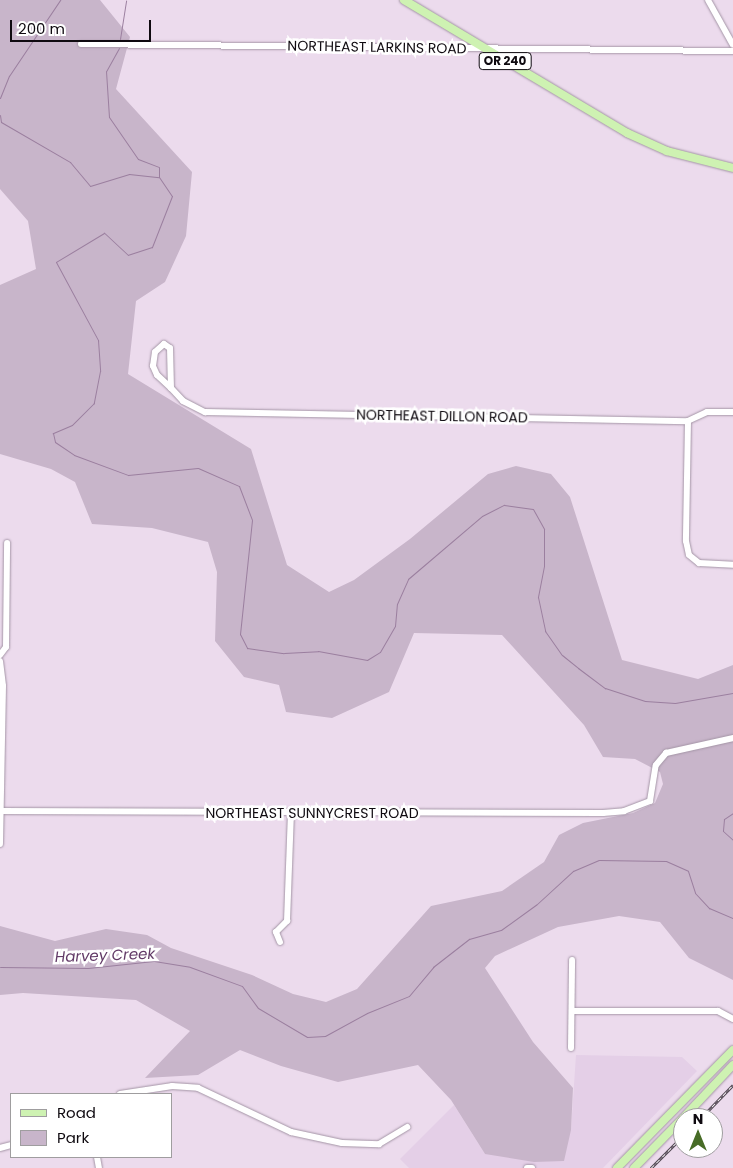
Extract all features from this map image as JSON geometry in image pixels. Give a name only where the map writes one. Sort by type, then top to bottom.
[{"type":"main road","name":"OR 240","points":[[404,0],[638,139],[687,158],[733,168]]},
{"type":"main road","points":[[617,1168],[733,1050]]},
{"type":"main road","points":[[693,1108],[733,1066]]},
{"type":"main road","points":[[634,1168],[673,1128]]},
{"type":"street","points":[[708,0],[733,45]]},
{"type":"street","name":"NORTHEAST LARKINS ROAD","points":[[81,44],[733,51]]},
{"type":"street","points":[[164,344],[170,348],[171,388],[156,375],[153,366],[155,352],[164,344]]},
{"type":"street","name":"NORTHEAST DILLON ROAD","points":[[171,388],[196,410],[688,421]]},
{"type":"street","points":[[733,412],[707,412],[688,421],[686,541],[692,560],[705,564],[733,565]]},
{"type":"street","points":[[0,655],[6,647],[7,543]]},
{"type":"street","points":[[0,661],[3,680],[0,844]]},
{"type":"street","name":"NORTHEAST SUNNYCREST ROAD","points":[[1,811],[579,814],[624,811],[650,801],[654,772],[666,753],[733,738]]},
{"type":"street","points":[[280,942],[276,932],[286,921],[291,812]]},
{"type":"street","points":[[571,1048],[572,960]]},
{"type":"street","points":[[572,1011],[718,1011],[733,1019]]},
{"type":"street","points":[[129,1093],[189,1086],[211,1092],[300,1136],[350,1144],[387,1142],[407,1127]]},
{"type":"shaded area","points":[[576,1055],[682,1057],[697,1071],[603,1168],[409,1168],[400,1159],[454,1105],[485,1154],[571,1130]]},
{"type":"green space","points":[[0,0],[100,0],[130,37],[116,89],[192,172],[186,236],[165,282],[136,301],[128,374],[251,449],[287,565],[329,592],[354,580],[410,539],[488,474],[516,466],[551,474],[570,497],[622,660],[698,679],[733,665],[733,980],[689,958],[660,922],[619,916],[558,927],[495,956],[485,968],[533,1042],[573,1088],[571,1130],[564,1161],[534,1162],[485,1154],[451,1100],[418,1065],[338,1082],[281,1066],[240,1050],[198,1075],[145,1078],[190,1031],[136,1000],[23,993],[0,995],[0,926],[55,941],[106,929],[147,935],[171,948],[252,975],[293,994],[326,1002],[357,989],[431,906],[502,891],[544,862],[559,835],[583,823],[633,813],[655,803],[663,784],[660,772],[635,759],[603,757],[584,725],[502,635],[414,633],[389,692],[332,718],[286,712],[279,685],[244,677],[215,641],[217,572],[208,542],[152,528],[92,524],[75,482],[51,469],[0,454],[0,285],[36,269],[28,221],[0,189]]},
{"type":"waterway","points":[[0,98],[9,76],[60,0]]},
{"type":"waterway","points":[[120,39],[126,0]]},
{"type":"waterway","points":[[119,48],[106,71],[109,117],[138,159],[159,167],[159,177]]},
{"type":"waterway","points":[[0,115],[1,122],[70,162],[90,186],[129,174],[159,177],[172,196],[152,247],[128,255],[104,233],[56,262],[98,340],[100,371],[94,403],[72,425],[53,433],[55,442],[74,455],[128,475],[198,468],[239,486],[252,520],[240,634],[247,648],[284,653],[318,651],[367,660],[380,652],[395,626],[397,604],[408,579],[482,516],[504,505],[533,509],[544,529],[544,566],[538,597],[545,631],[562,655],[605,688],[645,701],[675,703],[733,693]]},
{"type":"waterway","points":[[733,813],[724,819],[723,831],[733,840]]},
{"type":"waterway","name":"Harvey Creek","points":[[0,967],[88,968],[154,961],[190,967],[242,986],[258,1008],[307,1037],[325,1036],[367,1013],[409,996],[433,967],[469,939],[501,930],[537,904],[573,871],[599,860],[666,861],[688,871],[695,893],[709,908],[733,918]]},
{"type":"railway","points":[[711,1108],[733,1085]]},
{"type":"railway","points":[[651,1168],[673,1146]]}]
